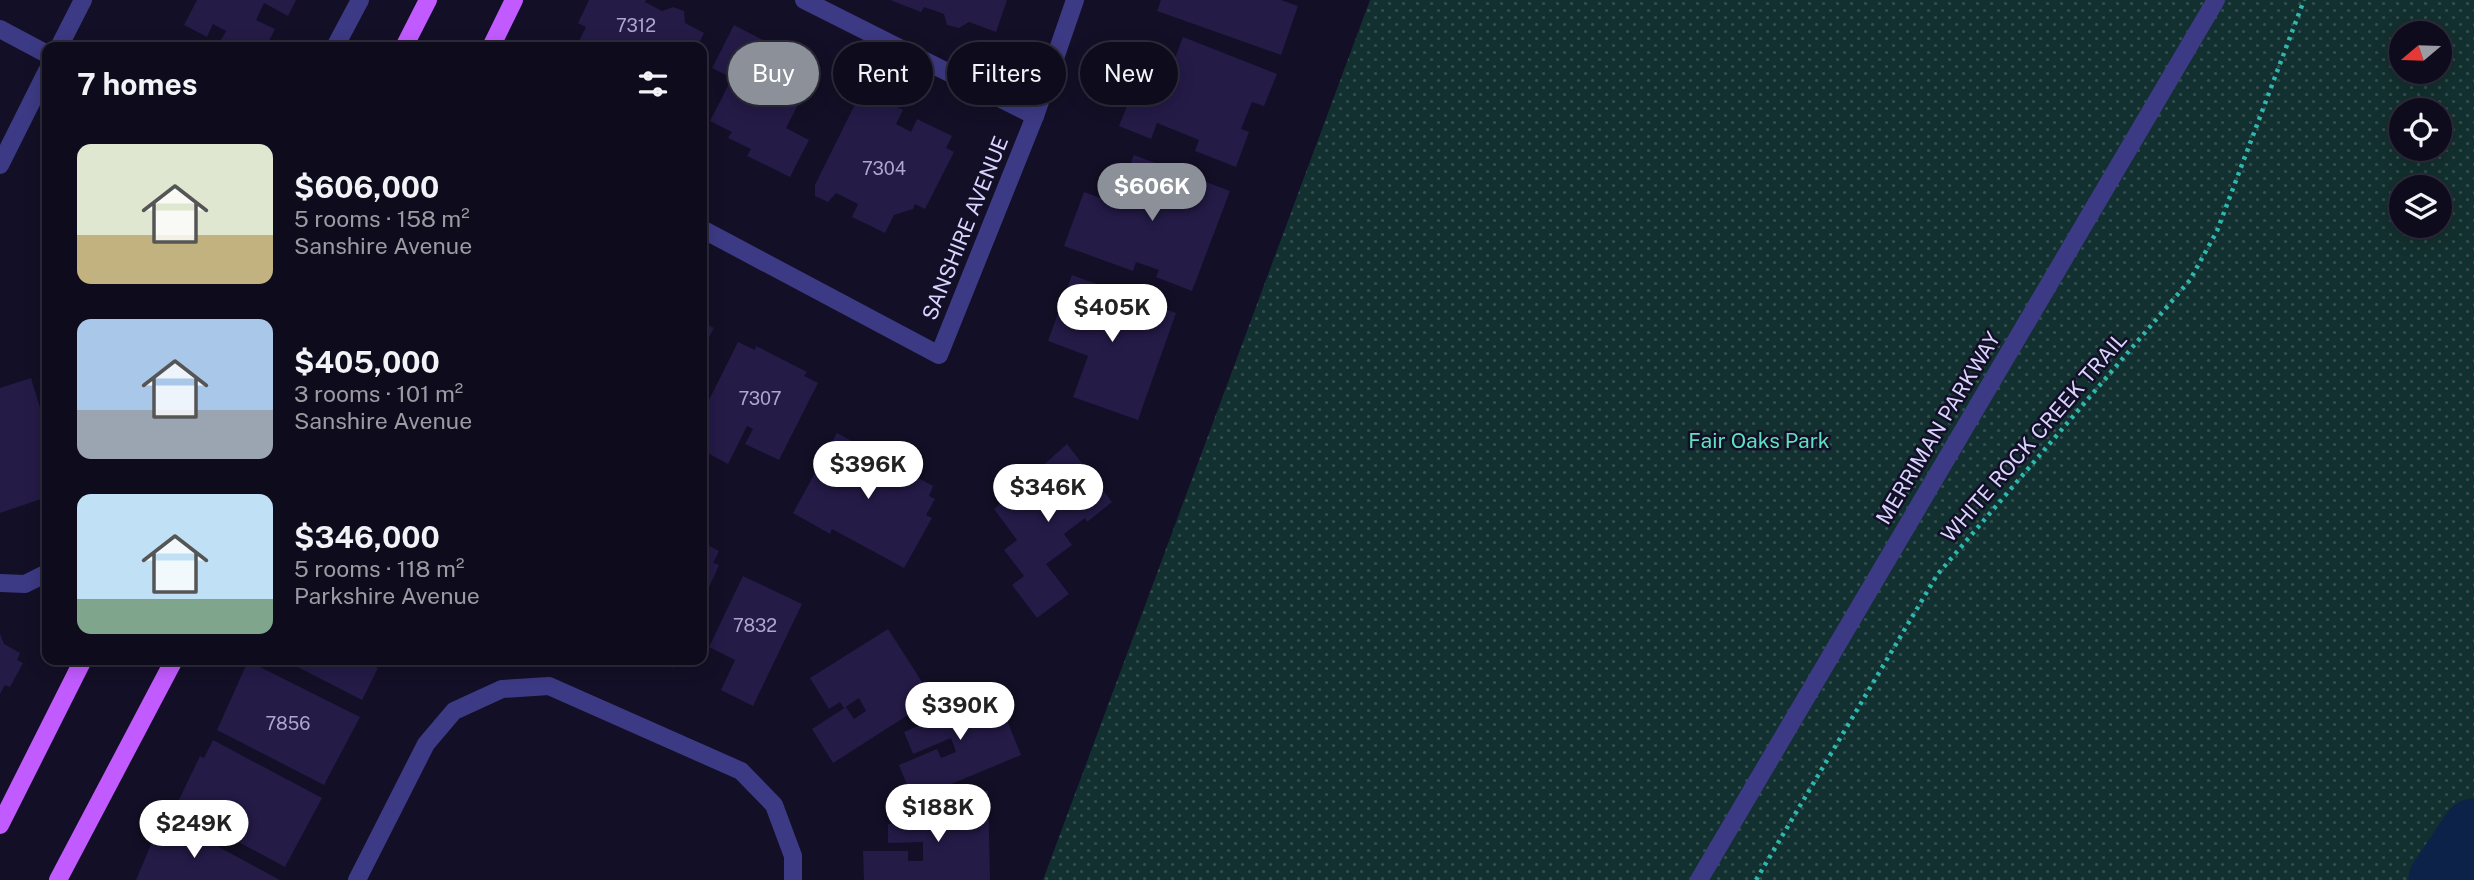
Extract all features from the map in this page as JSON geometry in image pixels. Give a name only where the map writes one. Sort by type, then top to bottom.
[{"type":"main road","points":[[407,42],[428,0]]},
{"type":"main road","points":[[493,42],[514,0]]},
{"type":"main road","points":[[0,825],[80,665]]},
{"type":"main road","points":[[58,880],[171,665]]},
{"type":"street","points":[[62,42],[83,0]]},
{"type":"street","points":[[338,42],[360,0]]},
{"type":"street","points":[[804,0],[1035,116]]},
{"type":"street","name":"SANSHIRE AVENUE","points":[[707,232],[939,355],[1035,116],[1075,0]]},
{"type":"street","name":"MERRIMAN PARKWAY","points":[[1699,880],[2216,0]]},
{"type":"street","points":[[0,29],[42,51]]},
{"type":"street","points":[[0,165],[42,81]]},
{"type":"street","points":[[0,583],[25,584],[42,576]]},
{"type":"street","points":[[357,880],[426,744],[454,711],[502,689],[549,686],[741,771],[774,805],[793,856],[793,880]]},
{"type":"path","name":"WHITE ROCK CREEK TRAIL","points":[[1755,880],[1937,575],[2190,280],[2217,231],[2304,0]]},
{"type":"green space","name":"Fair Oaks Park","points":[[1370,0],[2474,0],[2474,880],[1043,880]]},
{"type":"building","points":[[197,0],[296,0],[288,16],[264,3],[256,20],[275,29],[268,42],[220,42],[226,31],[213,24],[207,37],[184,25]]},
{"type":"building","points":[[589,0],[646,0],[645,2],[662,11],[673,7],[684,11],[685,23],[704,33],[700,42],[578,42],[586,27],[578,23]]},
{"type":"building","points":[[890,0],[1007,0],[996,32],[969,22],[959,28],[947,25],[944,14],[924,7],[921,12]]},
{"type":"building","points":[[1161,0],[1281,0],[1298,6],[1281,55],[1157,11]]},
{"type":"building","points":[[734,25],[767,42],[728,42],[728,76],[712,68]]},
{"type":"building","points":[[1183,37],[1277,74],[1264,106],[1252,102],[1241,129],[1249,132],[1236,167],[1195,151],[1199,140],[1157,123],[1151,139],[1119,126],[1127,105],[1178,105],[1178,50]]},
{"type":"building","points":[[728,86],[728,105],[798,105],[786,128],[809,140],[790,177],[747,156],[751,149],[728,138],[732,132],[710,121]]},
{"type":"building","points":[[855,105],[893,105],[903,110],[896,124],[911,132],[917,119],[952,136],[946,148],[954,152],[925,209],[915,204],[913,209],[894,215],[885,233],[852,217],[858,204],[836,193],[828,202],[815,196],[815,185]]},
{"type":"building","points":[[1134,155],[1230,191],[1192,291],[1156,277],[1159,270],[1136,262],[1133,271],[1064,246],[1084,192],[1115,203]]},
{"type":"building","points":[[1072,275],[1176,313],[1138,420],[1073,397],[1088,356],[1048,341]]},
{"type":"building","points":[[707,324],[714,328],[707,341]]},
{"type":"building","points":[[738,342],[755,350],[756,346],[807,372],[804,376],[818,383],[779,460],[745,444],[753,429],[747,426],[728,464],[707,453],[707,404]]},
{"type":"building","points":[[31,378],[42,414],[42,499],[0,513],[0,388]]},
{"type":"building","points":[[837,433],[933,486],[929,496],[935,499],[926,515],[932,518],[904,568],[832,529],[830,534],[793,513]]},
{"type":"building","points":[[1067,444],[1112,502],[1087,522],[1085,518],[1064,534],[1072,545],[1046,564],[1069,594],[1037,618],[1012,585],[1024,576],[1004,550],[1017,540],[994,509]]},
{"type":"building","points":[[707,545],[719,551],[713,563],[719,565],[707,592]]},
{"type":"building","points":[[743,576],[802,604],[753,706],[721,690],[735,660],[709,647]]},
{"type":"building","points":[[888,629],[933,699],[833,763],[812,729],[846,707],[854,719],[866,711],[859,698],[844,708],[840,702],[829,709],[810,678]]},
{"type":"building","points":[[0,634],[4,644],[20,653],[17,660],[23,663],[10,687],[5,685],[0,694]]},
{"type":"building","points":[[246,665],[256,665],[360,717],[324,785],[217,730]]},
{"type":"building","points":[[294,665],[372,665],[378,668],[362,700]]},
{"type":"building","points":[[992,683],[1021,755],[913,800],[899,765],[937,749],[941,758],[956,752],[951,738],[913,754],[904,732],[942,716],[938,706]]},
{"type":"building","points":[[213,740],[322,798],[285,867],[175,808],[200,756],[204,758]]},
{"type":"building","points":[[960,791],[988,791],[990,880],[864,880],[863,851],[908,851],[908,861],[923,861],[923,842],[888,843],[888,824],[898,824],[898,814],[919,814],[919,807],[961,805]]},
{"type":"building","points":[[169,820],[280,880],[136,880],[155,835],[160,837]]},
{"type":"waterway","points":[[2441,880],[2474,831]]}]
